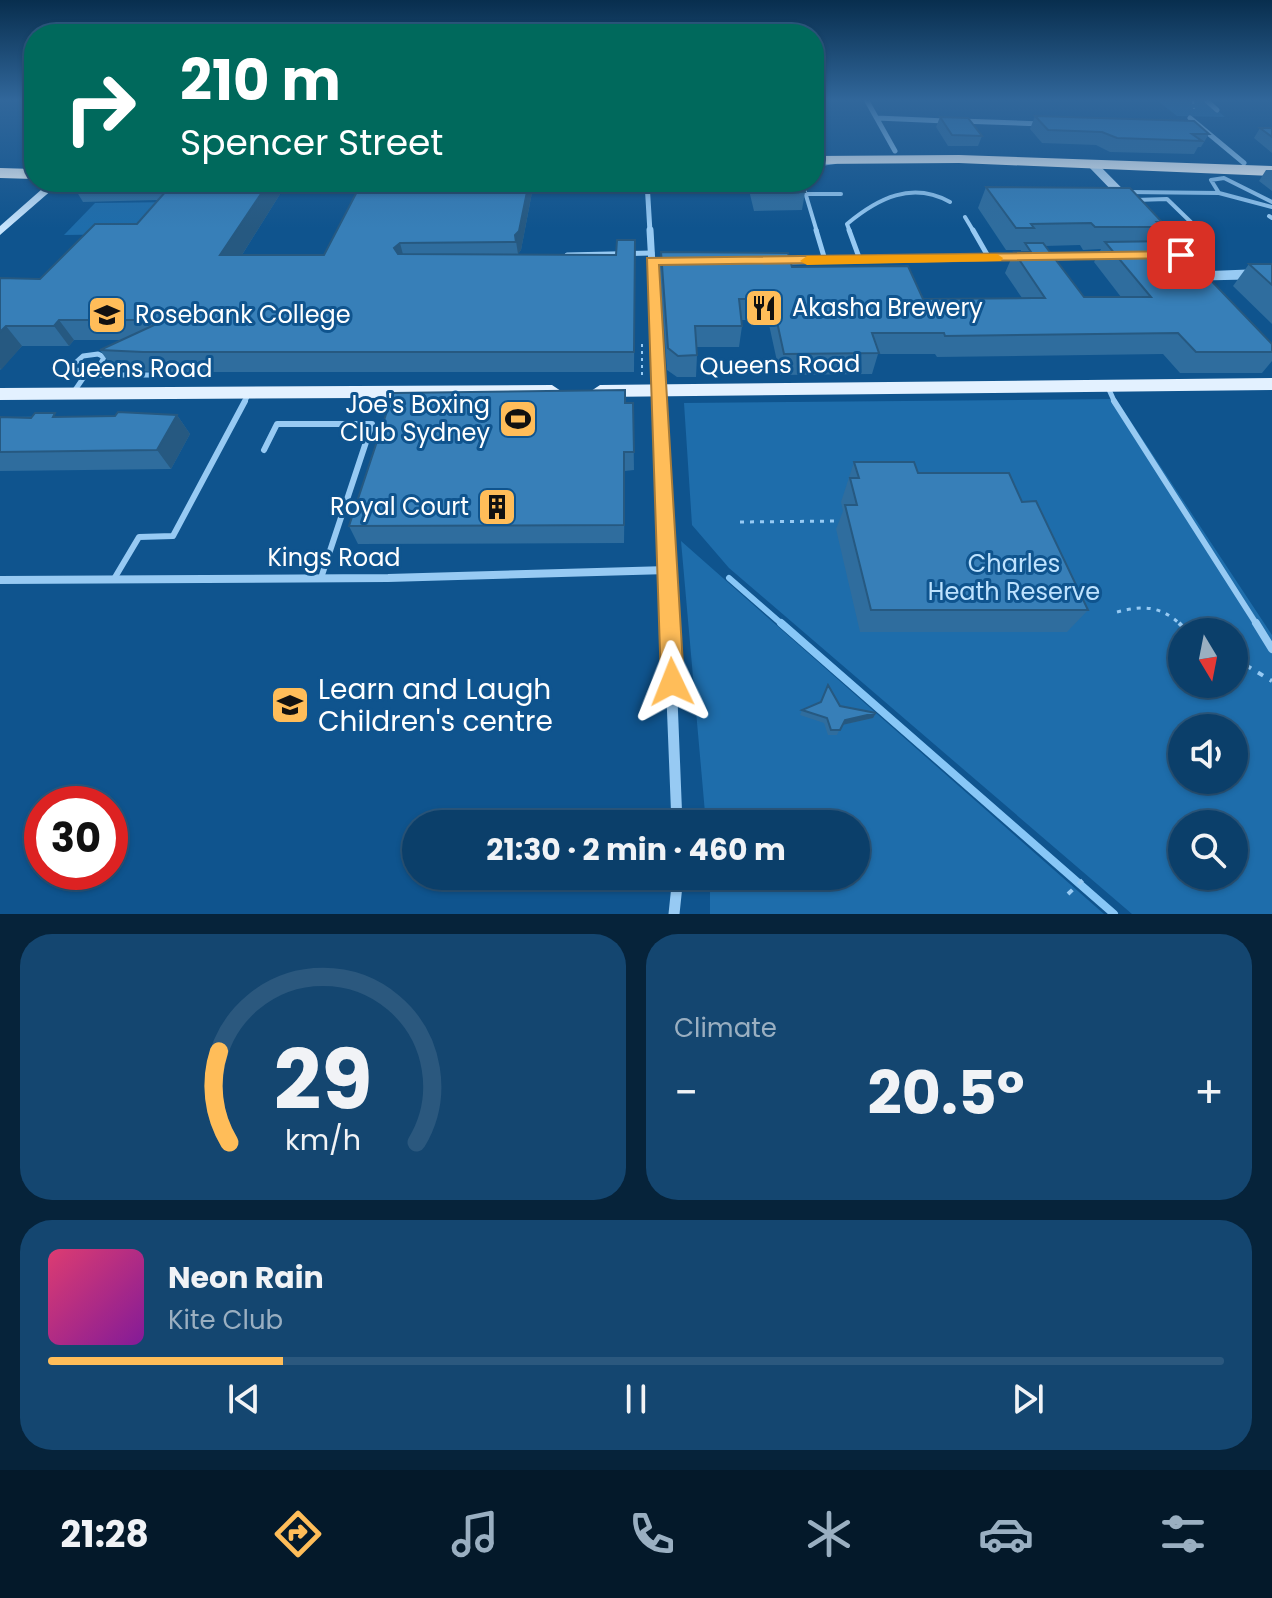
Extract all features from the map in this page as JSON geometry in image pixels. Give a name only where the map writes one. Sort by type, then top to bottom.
[{"type":"highway","points":[[824,153],[895,151],[1272,164]]},
{"type":"highway","points":[[824,161],[932,158],[1272,171]]},
{"type":"highway","points":[[0,165],[24,165]]},
{"type":"highway","points":[[0,173],[24,174]]},
{"type":"main road","name":"Queens Road","points":[[0,394],[1271,385]]},
{"type":"street","points":[[891,144],[895,151]]},
{"type":"street","points":[[1221,144],[1244,163]]},
{"type":"street","points":[[1092,164],[1212,288]]},
{"type":"street","points":[[0,232],[45,192]]},
{"type":"street","points":[[648,192],[668,570],[677,810]]},
{"type":"street","points":[[1167,256],[1181,255]]},
{"type":"street","points":[[778,261],[1123,256]]},
{"type":"street","points":[[652,257],[668,261]]},
{"type":"street","name":"Kings Road","points":[[0,580],[321,578],[668,570]]},
{"type":"street","points":[[674,914],[677,890]]},
{"type":"lane","points":[[1219,193],[1211,180],[1224,178],[1272,205]]},
{"type":"lane","points":[[860,260],[847,224],[871,205],[882,198],[906,192],[923,192],[950,202]]},
{"type":"lane","points":[[1124,200],[1219,193],[1272,205]]},
{"type":"lane","points":[[825,260],[804,194],[841,194]]},
{"type":"lane","points":[[1124,200],[1167,199],[1198,229],[1156,230]]},
{"type":"lane","points":[[965,217],[989,258]]},
{"type":"lane","points":[[555,255],[652,257]]},
{"type":"lane","points":[[585,267],[586,255]]},
{"type":"lane","points":[[1200,276],[1258,274]]},
{"type":"lane","points":[[73,393],[86,373],[100,365],[104,357],[93,354],[75,362],[74,370],[86,373],[152,375]]},
{"type":"lane","points":[[1107,385],[1116,406],[1272,649]]},
{"type":"lane","points":[[114,579],[139,537],[173,536],[249,393]]},
{"type":"lane","points":[[264,450],[277,424],[372,424],[321,578]]},
{"type":"path","points":[[740,522],[846,521]]},
{"type":"path","points":[[1117,612],[1146,605],[1157,607],[1175,618]]},
{"type":"path","points":[[1248,666],[1272,681]]},
{"type":"path","points":[[1068,894],[1085,878]]},
{"type":"green space","points":[[174,202],[148,234],[64,235],[95,203]]},
{"type":"green space","name":"Charles Heath Reserve","points":[[1116,399],[1272,635],[1272,914],[1132,914],[729,568],[692,525],[684,403]]},
{"type":"green space","points":[[681,541],[1104,914],[710,914],[710,890],[870,890],[870,810],[705,810]]},
{"type":"building","points":[[986,187],[1130,188],[1162,222],[1157,222],[1162,227],[1095,227],[1091,223],[1031,224],[1034,228],[1016,228]]},
{"type":"building","points":[[165,192],[262,192],[220,255],[324,255],[357,192],[527,192],[519,231],[515,235],[516,242],[400,243],[394,248],[398,254],[616,255],[617,240],[635,240],[634,352],[100,350],[165,320],[59,320],[54,326],[6,326],[0,332],[0,278],[40,279],[95,224],[137,224]]},
{"type":"building","points":[[1173,241],[1272,344],[1272,352],[1196,352],[1178,333],[945,336],[944,333],[872,333],[879,353],[784,354],[772,299],[739,299],[742,326],[695,326],[697,355],[678,356],[668,348],[661,252],[788,253],[792,267],[908,266],[923,299],[1045,298],[1014,252],[1031,252],[1025,243],[1043,243],[1084,297],[1151,297],[1105,242]]},
{"type":"building","points":[[1249,264],[1272,264],[1272,285]]},
{"type":"building","name":"Royal Court","points":[[625,390],[625,403],[633,403],[634,452],[624,452],[624,525],[349,526],[393,393]]},
{"type":"building","points":[[118,412],[177,415],[157,450],[0,452],[0,417],[31,418],[35,413],[55,413],[53,417],[115,416]]},
{"type":"building","points":[[854,462],[914,462],[918,473],[1009,473],[1022,502],[1036,501],[1088,610],[871,610],[845,505],[857,505],[850,478],[859,478]]},
{"type":"building","points":[[828,685],[840,706],[876,713],[845,720],[840,730],[831,730],[827,718],[802,710],[821,702]]},
{"type":"waterway","points":[[729,578],[783,625]]},
{"type":"waterway","points":[[781,623],[1114,914]]},
{"type":"slow traffic","points":[[807,261],[997,258]]},
{"type":"place","name":"Akasha Brewery","points":[[764,308]]},
{"type":"place","name":"Rosebank College","points":[[107,315]]},
{"type":"place","name":"Joe's Boxing Club Sydney","points":[[518,419]]},
{"type":"place","name":"Royal Court","points":[[497,507]]},
{"type":"place","name":"Learn and Laugh Children's centre","points":[[290,705]]},
{"type":"route","points":[[672,682],[652,261],[1181,255]]}]
